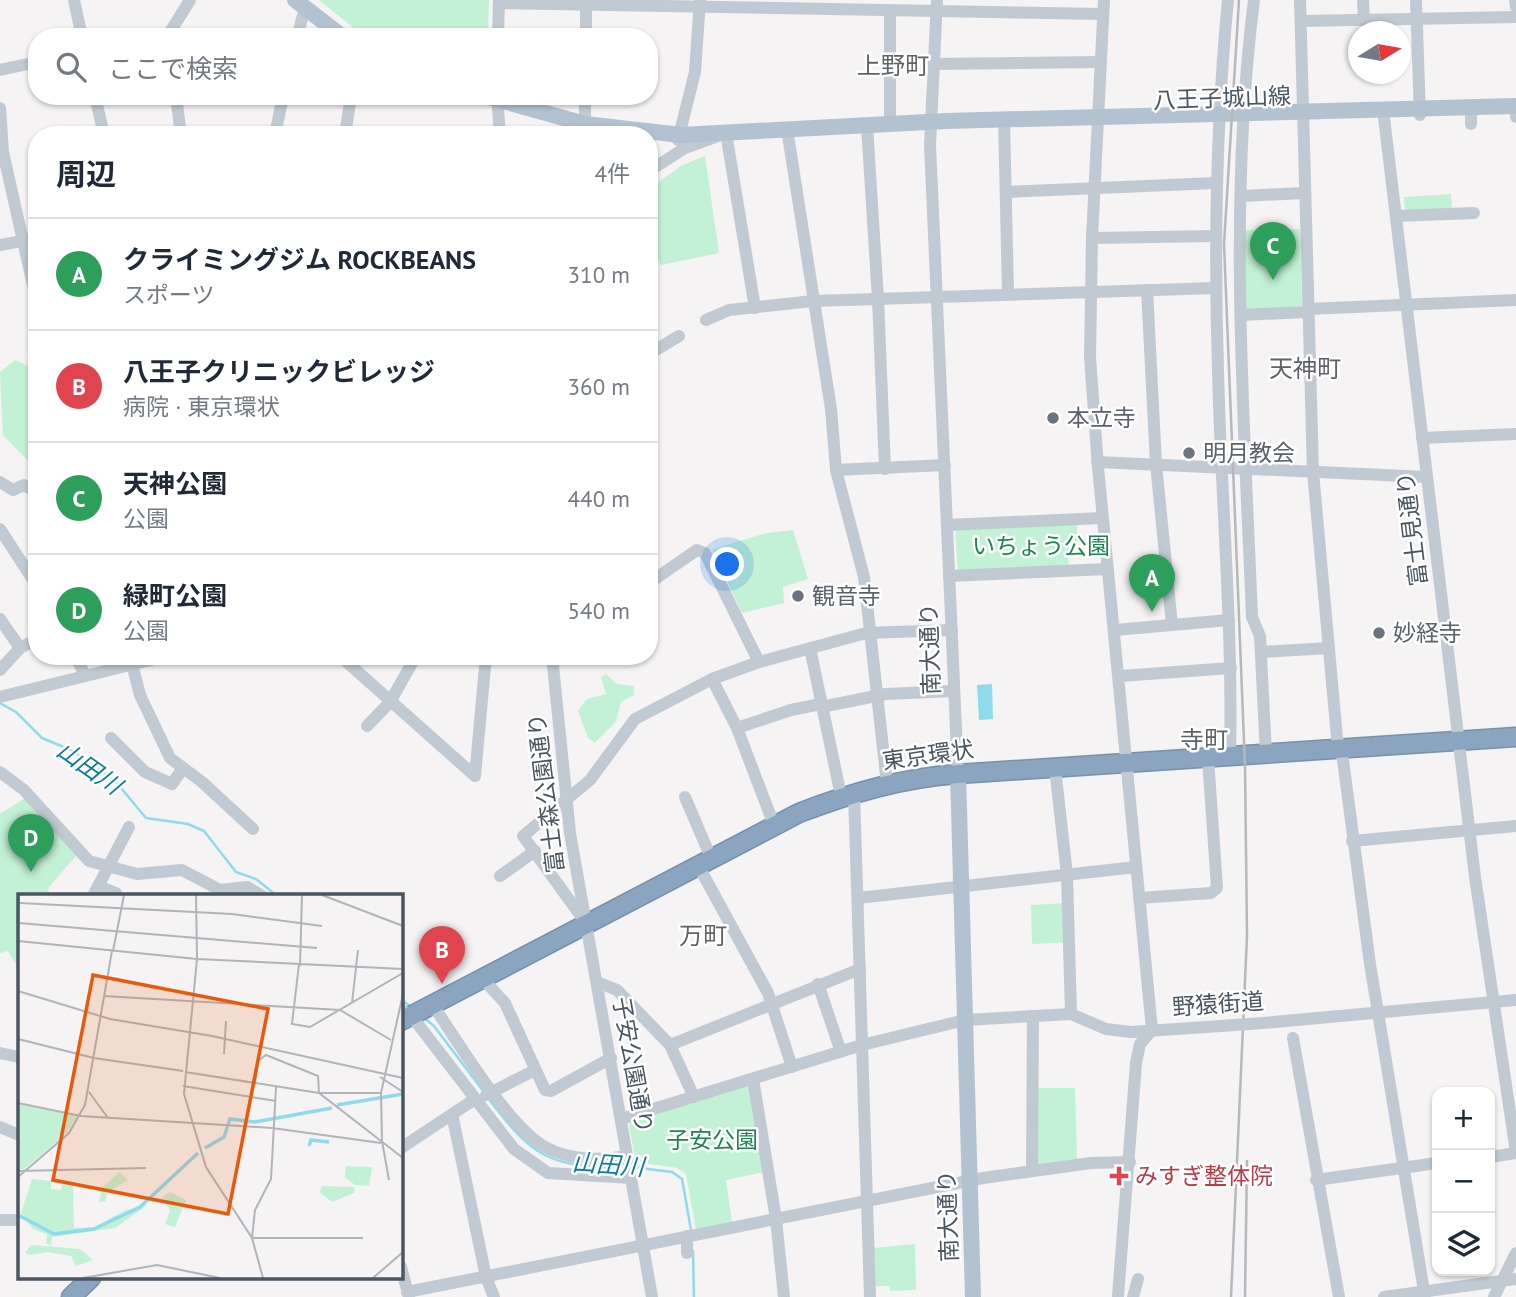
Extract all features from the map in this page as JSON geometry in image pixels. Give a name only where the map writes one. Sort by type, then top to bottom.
[{"type":"highway","name":"東京環状","points":[[413,1012],[774,825],[847,794],[887,784],[958,774],[1516,737]]},
{"type":"highway","points":[[71,1297],[89,1280]]},
{"type":"main road","points":[[300,4],[331,28]]},
{"type":"main road","name":"八王子城山線","points":[[518,105],[596,126]]},
{"type":"main road","name":"八王子城山線","points":[[1471,115],[1516,106]]},
{"type":"main road","name":"八王子城山線","points":[[658,134],[930,124],[946,128],[1004,123],[1420,112],[1516,115]]},
{"type":"main road","name":"南大通り","points":[[958,774],[973,1297]]},
{"type":"street","points":[[74,0],[80,28]]},
{"type":"street","points":[[171,28],[190,0]]},
{"type":"street","points":[[621,1119],[862,1045],[965,1020],[1071,1014],[1106,1029],[1152,1030],[1120,676],[1102,518],[1090,357],[1092,238],[1104,0]]},
{"type":"street","points":[[1228,0],[1216,183],[1216,288],[1231,668],[1230,756]]},
{"type":"street","points":[[1254,0],[1241,196],[1241,315],[1252,617],[1260,636],[1266,754]]},
{"type":"street","points":[[1300,0],[1313,472],[1337,738],[1341,749],[1352,841],[1424,1294]]},
{"type":"street","points":[[1363,0],[1364,20]]},
{"type":"street","points":[[1416,0],[1420,112]]},
{"type":"street","points":[[1516,0],[1516,6]]},
{"type":"street","points":[[498,28],[499,1],[699,4],[890,12],[937,6],[1020,7],[1103,14]]},
{"type":"street","points":[[586,3],[586,28]]},
{"type":"street","points":[[299,28],[300,4]]},
{"type":"street","points":[[669,156],[681,135],[695,72],[699,4]]},
{"type":"street","name":"南大通り","points":[[937,6],[930,124],[958,774]]},
{"type":"street","points":[[890,12],[890,125]]},
{"type":"street","points":[[1301,21],[1516,17]]},
{"type":"street","points":[[933,64],[1100,62]]},
{"type":"street","points":[[0,70],[28,64]]},
{"type":"street","points":[[97,105],[102,126]]},
{"type":"street","points":[[177,105],[180,126]]},
{"type":"street","points":[[277,126],[281,105]]},
{"type":"street","points":[[346,126],[350,105]]},
{"type":"street","points":[[494,105],[498,126]]},
{"type":"street","points":[[584,124],[585,105]]},
{"type":"street","points":[[0,108],[1,152],[28,263]]},
{"type":"street","name":"富士見通り","points":[[1384,113],[1469,831],[1516,1153]]},
{"type":"street","points":[[1004,123],[1008,293]]},
{"type":"street","points":[[867,126],[885,469]]},
{"type":"street","points":[[786,129],[831,409],[836,470],[864,577],[880,695],[887,784]]},
{"type":"street","points":[[658,164],[669,156],[726,133],[755,308]]},
{"type":"street","points":[[1006,192],[1216,183]]},
{"type":"street","points":[[1241,196],[1304,193]]},
{"type":"street","points":[[1396,216],[1474,213]]},
{"type":"street","points":[[1092,238],[1216,236]]},
{"type":"street","points":[[0,246],[28,240]]},
{"type":"street","points":[[706,320],[729,310],[813,301],[937,294],[1216,288]]},
{"type":"street","points":[[1147,290],[1156,464],[1172,625]]},
{"type":"street","points":[[1241,315],[1516,300]]},
{"type":"street","points":[[658,349],[679,336]]},
{"type":"street","points":[[1422,439],[1516,434]]},
{"type":"street","points":[[1097,462],[1427,477]]},
{"type":"street","points":[[836,470],[944,465]]},
{"type":"street","points":[[0,482],[13,490],[24,485],[28,488]]},
{"type":"street","points":[[947,525],[1102,518]]},
{"type":"street","points":[[0,529],[28,572]]},
{"type":"street","points":[[658,577],[698,550],[705,553],[759,662]]},
{"type":"street","points":[[949,576],[1108,569]]},
{"type":"street","points":[[0,618],[20,648]]},
{"type":"street","points":[[1115,630],[1229,620]]},
{"type":"street","points":[[586,924],[576,915],[523,836],[590,780],[635,719],[712,679],[759,662],[872,632],[952,630]]},
{"type":"street","points":[[0,670],[20,648],[28,644]]},
{"type":"street","points":[[810,648],[821,705],[847,794],[858,898],[870,1297]]},
{"type":"street","points":[[1261,652],[1329,648]]},
{"type":"street","points":[[80,665],[85,675]]},
{"type":"street","points":[[1,696],[116,665]]},
{"type":"street","points":[[132,665],[140,695],[170,758],[253,829]]},
{"type":"street","points":[[352,665],[475,776],[485,665]]},
{"type":"street","points":[[367,726],[390,702],[411,665]]},
{"type":"street","name":"富士森公園通り","points":[[553,665],[566,801],[586,924]]},
{"type":"street","points":[[1120,676],[1231,668]]},
{"type":"street","points":[[712,679],[737,728],[774,825]]},
{"type":"street","points":[[737,728],[791,710],[880,695],[954,691]]},
{"type":"street","points":[[111,738],[145,772],[172,784],[183,768]]},
{"type":"street","points":[[1139,898],[1211,893],[1217,888],[1208,758]]},
{"type":"street","points":[[1055,768],[1067,875],[1071,1014]]},
{"type":"street","points":[[0,772],[24,790],[76,850],[89,860],[107,868],[137,874],[182,870],[222,893],[247,887],[258,894]]},
{"type":"street","points":[[685,797],[705,861],[772,1003],[792,1067]]},
{"type":"street","points":[[1352,841],[1516,826]]},
{"type":"street","points":[[116,893],[96,891],[129,827]]},
{"type":"street","points":[[500,876],[535,851]]},
{"type":"street","points":[[858,898],[1136,867]]},
{"type":"street","name":"子安公園通り","points":[[586,924],[652,1297]]},
{"type":"street","points":[[670,1045],[818,984],[860,970]]},
{"type":"street","points":[[482,978],[505,1003],[545,1090],[551,1091],[611,1058]]},
{"type":"street","points":[[597,982],[617,990],[670,1045],[694,1097]]},
{"type":"street","points":[[818,984],[841,1052]]},
{"type":"street","name":"野猿街道","points":[[1120,1297],[1136,1063],[1140,1044],[1152,1030],[1263,1023],[1516,1000]]},
{"type":"street","points":[[413,1012],[483,1097],[514,1149],[548,1172],[629,1168]]},
{"type":"street","points":[[413,1012],[442,1053],[483,1097],[527,1134],[548,1149],[629,1168]]},
{"type":"street","points":[[1032,1169],[1034,1016]]},
{"type":"street","points":[[1293,1038],[1316,1180],[1339,1297]]},
{"type":"street","points":[[0,1053],[18,1056]]},
{"type":"street","points":[[402,1148],[452,1114],[535,1070]]},
{"type":"street","points":[[754,1079],[776,1219],[784,1297]]},
{"type":"street","points":[[452,1114],[486,1277],[494,1297]]},
{"type":"street","points":[[0,1127],[18,1135]]},
{"type":"street","points":[[1495,1156],[1516,1153]]},
{"type":"street","points":[[402,1271],[408,1294],[691,1235],[1032,1169],[1130,1162]]},
{"type":"street","points":[[1316,1180],[1432,1164]]},
{"type":"street","points":[[0,1220],[18,1220]]},
{"type":"street","points":[[687,1253],[691,1235]]},
{"type":"street","points":[[1494,1297],[1516,1253]]},
{"type":"street","points":[[1133,1297],[1138,1279]]},
{"type":"street","points":[[1384,1297],[1424,1294],[1516,1279]]},
{"type":"street","points":[[1109,1297],[1142,1297]]},
{"type":"green space","points":[[319,0],[489,0],[488,28],[354,28]]},
{"type":"green space","points":[[705,156],[719,253],[661,265],[658,258],[658,183],[681,166]]},
{"type":"green space","points":[[1451,194],[1452,209],[1405,212],[1404,197]]},
{"type":"green space","points":[[1300,229],[1302,306],[1247,311],[1244,308],[1244,230]]},
{"type":"green space","points":[[15,360],[28,366],[28,461],[3,435],[0,372]]},
{"type":"green space","name":"いちょう公園","points":[[1076,519],[1079,553],[1068,554],[1069,571],[958,576],[955,525]]},
{"type":"green space","points":[[793,530],[808,579],[783,587],[784,603],[742,613],[712,549],[767,533]]},
{"type":"green space","points":[[606,674],[617,684],[634,686],[634,695],[621,702],[616,721],[595,743],[588,738],[578,711],[587,699],[606,694],[601,677]]},
{"type":"green space","points":[[27,797],[77,855],[48,888],[50,894],[18,894],[18,968],[8,951],[0,953],[0,814]]},
{"type":"green space","points":[[1067,903],[1069,942],[1032,944],[1031,905]]},
{"type":"green space","name":"子安公園","points":[[750,1084],[764,1172],[726,1180],[732,1222],[696,1230],[686,1174],[677,1168],[636,1162],[629,1125],[634,1119]]},
{"type":"green space","points":[[1038,1088],[1075,1088],[1077,1159],[1036,1165]]},
{"type":"green space","points":[[915,1244],[916,1290],[890,1291],[889,1286],[875,1286],[874,1248]]},
{"type":"water","points":[[992,684],[993,719],[979,720],[977,685]]},
{"type":"waterway","name":"山田川","points":[[0,703],[16,712],[42,738],[71,750],[116,782],[146,818],[188,824],[204,831],[236,872],[256,879],[275,894]]},
{"type":"waterway","name":"山田川","points":[[402,1000],[412,1008]]},
{"type":"waterway","name":"山田川","points":[[422,1016],[434,1026],[484,1092]]},
{"type":"waterway","name":"山田川","points":[[488,1098],[518,1134],[545,1155],[578,1165],[625,1167]]},
{"type":"waterway","name":"山田川","points":[[632,1167],[672,1172],[682,1179],[691,1230]]},
{"type":"waterway","name":"山田川","points":[[693,1251],[694,1297]]},
{"type":"railway","points":[[1231,1297],[1247,936],[1245,766],[1224,244],[1239,0]]},
{"type":"railway","points":[[1245,1297],[1247,1161]]},
{"type":"place","name":"天神公園","points":[[1273,280]]},
{"type":"place","name":"本立寺","points":[[1053,418]]},
{"type":"place","name":"明月教会","points":[[1189,453]]},
{"type":"place","name":"観音寺","points":[[798,596]]},
{"type":"place","name":"クライミングジム ROCKBEANS","points":[[1152,612]]},
{"type":"place","name":"妙経寺","points":[[1379,633]]},
{"type":"place","name":"緑町公園","points":[[31,872]]},
{"type":"place","name":"八王子クリニックビレッジ","points":[[442,984]]},
{"type":"place","name":"みすぎ整体院","points":[[1119,1176]]},
{"type":"district","name":"上野町","points":[[893,66]]},
{"type":"district","name":"天神町","points":[[1305,369]]},
{"type":"district","name":"寺町","points":[[1204,740]]},
{"type":"district","name":"万町","points":[[703,936]]}]
